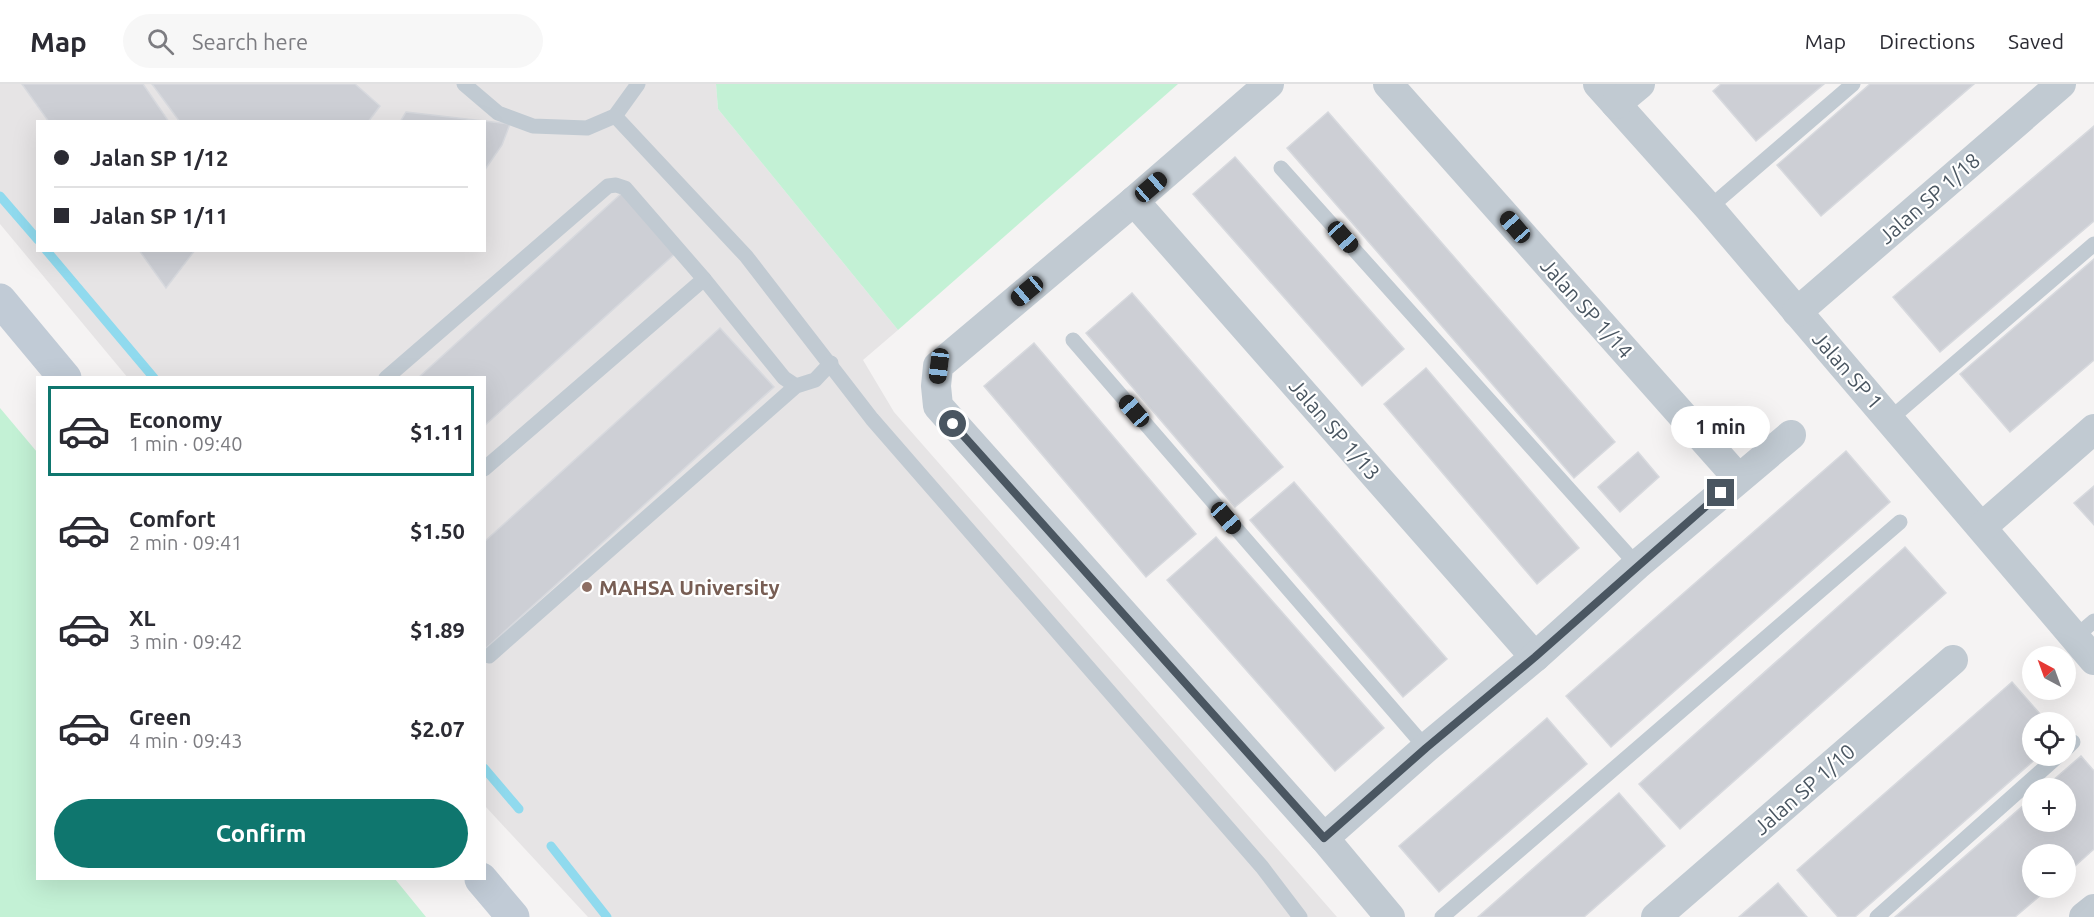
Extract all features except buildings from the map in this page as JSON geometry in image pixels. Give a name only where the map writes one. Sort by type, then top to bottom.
[{"type":"street","points":[[1269,84],[939,366],[936,386],[938,406],[1324,838],[1390,917]]},
{"type":"street","name":"Jalan SP 1/14","points":[[1388,84],[1738,478]]},
{"type":"street","points":[[1607,94],[1640,84]]},
{"type":"street","name":"Jalan SP 1/18","points":[[1797,312],[2061,84]]},
{"type":"street","name":"Jalan SP 1","points":[[1607,94],[1709,208],[1982,527],[2087,640]]},
{"type":"street","name":"Jalan SP 1/13","points":[[1134,201],[1535,657]]},
{"type":"street","points":[[0,300],[63,376]]},
{"type":"street","points":[[1982,527],[2094,429]]},
{"type":"street","points":[[1324,838],[1426,748],[1535,657],[1637,565],[1791,435]]},
{"type":"street","name":"Jalan SP 1/10","points":[[1656,917],[1953,660]]},
{"type":"street","points":[[482,880],[513,917]]},
{"type":"street","points":[[2084,917],[2094,909]]},
{"type":"lane","points":[[464,84],[498,113],[533,126],[587,128],[615,116],[638,84]]},
{"type":"lane","points":[[1709,208],[1852,84]]},
{"type":"lane","points":[[615,116],[746,256],[872,418],[1262,867],[1293,914]]},
{"type":"lane","points":[[1281,168],[1637,565]]},
{"type":"lane","points":[[388,376],[608,186],[616,185],[625,188],[704,279],[784,378],[796,386]]},
{"type":"lane","points":[[1890,419],[2094,244]]},
{"type":"lane","points":[[486,467],[704,279]]},
{"type":"lane","points":[[1073,340],[1426,748]]},
{"type":"lane","points":[[489,656],[796,386],[815,380],[831,363]]},
{"type":"lane","points":[[1442,917],[1900,522]]},
{"type":"lane","points":[[1877,917],[2047,766]]},
{"type":"shaded area","points":[[0,84],[716,84],[718,109],[898,330],[863,360],[894,412],[1337,917],[588,917],[486,807],[486,376],[126,376],[0,224]]},
{"type":"green space","points":[[716,84],[1178,84],[898,330],[718,109]]},
{"type":"green space","points":[[0,408],[36,451],[36,880],[396,880],[426,917],[0,917]]},
{"type":"waterway","points":[[0,196],[36,238]]},
{"type":"waterway","points":[[48,252],[152,376]]},
{"type":"waterway","points":[[486,770],[519,809]]},
{"type":"waterway","points":[[551,846],[607,917]]},
{"type":"place","name":"MAHSA University","points":[[587,587]]},
{"type":"route","points":[[953,424],[1324,838],[1721,493]]}]
